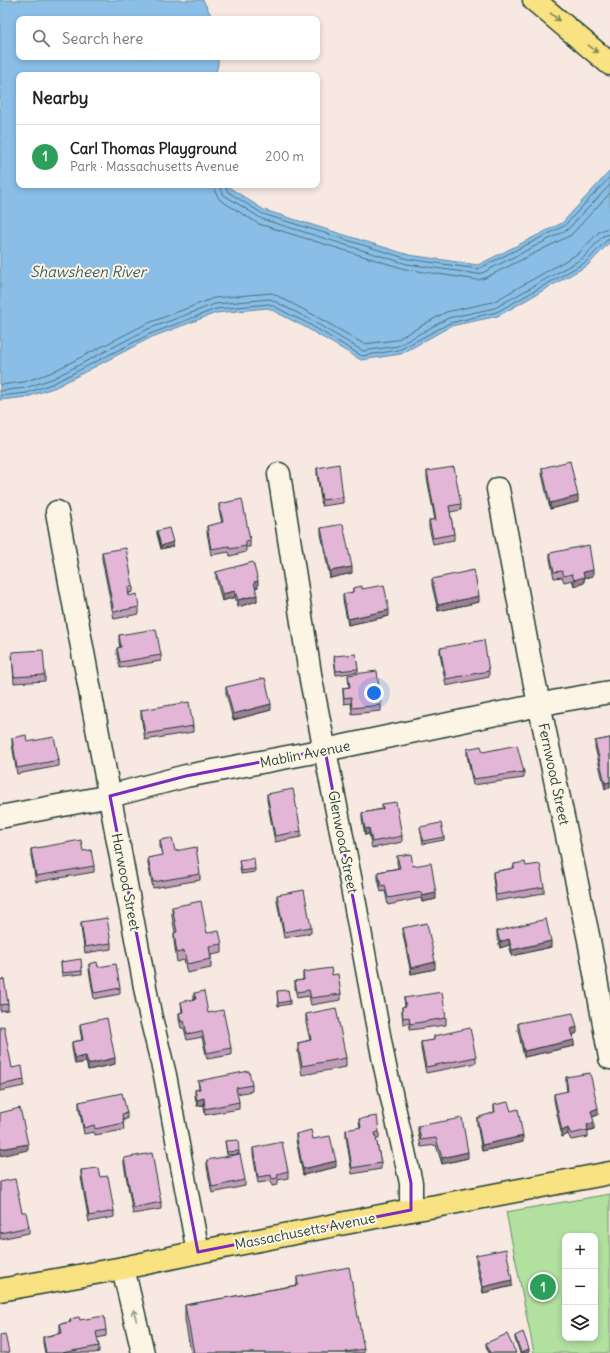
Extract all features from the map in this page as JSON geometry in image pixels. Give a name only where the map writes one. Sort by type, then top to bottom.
[{"type":"main road","points":[[534,0],[610,64]]},
{"type":"main road","name":"Massachusetts Avenue","points":[[0,1290],[123,1268],[411,1210],[610,1173]]},
{"type":"street","name":"Glenwood Street","points":[[279,474],[311,680],[351,882],[384,1062],[411,1183],[411,1210]]},
{"type":"street","name":"Fernwood Street","points":[[498,490],[588,940],[610,1058]]},
{"type":"street","name":"Harwood Street","points":[[56,512],[149,1007],[165,1075],[198,1252]]},
{"type":"street","name":"Mablin Avenue","points":[[0,817],[110,796],[186,776],[325,750],[540,705],[610,692]]},
{"type":"street","points":[[123,1268],[143,1353]]},
{"type":"highlighted area","points":[[325,750],[384,1062],[411,1183],[411,1210],[198,1252],[110,796],[186,776]]},
{"type":"green space","points":[[610,1194],[610,1353],[534,1353],[506,1212]]},
{"type":"water","name":"Shawsheen River","points":[[0,0],[203,0],[211,16],[16,16],[16,60],[218,60],[216,72],[16,72],[16,188],[230,188],[264,210],[409,255],[478,265],[562,223],[610,171],[610,242],[588,265],[498,316],[451,326],[401,354],[361,360],[305,327],[268,308],[216,313],[152,337],[56,387],[27,397],[0,400]]},
{"type":"building","points":[[570,461],[578,496],[550,503],[542,468]]},
{"type":"building","points":[[339,464],[343,497],[322,500],[317,468]]},
{"type":"building","points":[[454,467],[461,504],[449,506],[454,534],[433,538],[429,520],[436,520],[427,471]]},
{"type":"building","points":[[242,499],[250,540],[246,541],[246,546],[230,549],[229,546],[211,549],[207,526],[223,522],[219,504]]},
{"type":"building","points":[[343,524],[352,567],[330,571],[321,528]]},
{"type":"building","points":[[169,528],[173,542],[161,546],[157,531]]},
{"type":"building","points":[[589,545],[593,570],[583,572],[584,577],[574,580],[572,574],[564,576],[562,571],[554,572],[550,553]]},
{"type":"building","points":[[126,548],[133,586],[128,587],[129,596],[137,594],[139,607],[114,612],[102,552]]},
{"type":"building","points":[[253,562],[258,581],[254,582],[257,595],[238,600],[235,591],[222,594],[216,572]]},
{"type":"building","points":[[474,570],[479,596],[438,605],[432,579]]},
{"type":"building","points":[[384,585],[389,610],[348,619],[343,594],[353,592],[353,588],[362,586],[362,589]]},
{"type":"building","points":[[156,629],[161,655],[120,662],[117,648],[121,647],[119,635]]},
{"type":"building","points":[[484,640],[489,671],[446,679],[440,648]]},
{"type":"building","points":[[43,650],[45,675],[14,677],[12,652]]},
{"type":"building","points":[[356,654],[358,669],[336,671],[334,656]]},
{"type":"building","points":[[377,671],[381,705],[352,708],[351,697],[344,698],[343,688],[350,687],[348,675]]},
{"type":"building","points":[[265,678],[271,704],[233,714],[226,687]]},
{"type":"building","points":[[189,702],[193,726],[145,734],[141,710]]},
{"type":"building","points":[[26,735],[27,742],[54,737],[59,760],[17,768],[12,738]]},
{"type":"building","points":[[610,738],[610,782],[605,783],[595,741]]},
{"type":"building","points":[[517,745],[524,772],[473,779],[467,749],[481,746],[483,752]]},
{"type":"building","points":[[293,789],[301,831],[275,836],[267,794]]},
{"type":"building","points":[[396,802],[402,836],[372,842],[369,828],[365,829],[362,813],[383,809],[382,804]]},
{"type":"building","points":[[441,823],[444,837],[423,841],[420,827]]},
{"type":"building","points":[[172,838],[175,851],[196,847],[200,874],[153,882],[148,858],[163,855],[160,840]]},
{"type":"building","points":[[81,840],[83,851],[91,850],[94,866],[36,876],[31,849]]},
{"type":"building","points":[[411,854],[413,866],[431,863],[436,893],[422,896],[421,892],[388,898],[385,885],[381,886],[378,872],[400,868],[397,856]]},
{"type":"building","points":[[254,858],[255,869],[241,871],[239,860]]},
{"type":"building","points":[[525,862],[526,866],[540,864],[544,887],[496,895],[493,872],[514,868],[514,864]]},
{"type":"building","points":[[304,890],[311,927],[284,932],[277,895]]},
{"type":"building","points":[[201,901],[207,933],[219,931],[222,944],[209,946],[211,959],[187,964],[184,951],[177,953],[174,933],[177,932],[172,907]]},
{"type":"building","points":[[107,918],[111,943],[85,947],[81,922]]},
{"type":"building","points":[[546,919],[551,941],[512,950],[509,939],[500,942],[497,931]]},
{"type":"building","points":[[427,923],[435,962],[411,968],[403,928]]},
{"type":"building","points":[[81,959],[82,971],[62,973],[61,962]]},
{"type":"building","points":[[97,962],[98,967],[116,964],[120,988],[94,993],[89,964]]},
{"type":"building","points":[[331,968],[332,975],[338,974],[341,994],[311,998],[309,990],[297,992],[295,981],[304,980],[303,972]]},
{"type":"building","points":[[4,979],[8,1004],[0,1005],[0,980]]},
{"type":"building","points":[[288,990],[290,1001],[278,1003],[277,991]]},
{"type":"building","points":[[204,991],[208,1013],[223,1010],[231,1048],[207,1053],[202,1031],[187,1034],[184,1021],[181,1022],[179,1013],[183,1012],[181,1002],[196,999],[194,993]]},
{"type":"building","points":[[442,992],[446,1018],[410,1024],[409,1017],[403,1018],[402,1007],[406,1006],[404,998]]},
{"type":"building","points":[[336,1008],[346,1058],[302,1066],[298,1043],[311,1040],[306,1014]]},
{"type":"building","points":[[573,1013],[577,1027],[571,1029],[574,1040],[524,1051],[518,1023]]},
{"type":"building","points":[[107,1018],[115,1058],[88,1064],[86,1056],[75,1058],[72,1042],[83,1040],[80,1024]]},
{"type":"building","points":[[4,1026],[12,1068],[22,1066],[24,1080],[0,1085],[0,1027]]},
{"type":"building","points":[[470,1028],[476,1057],[426,1067],[421,1042],[434,1040],[434,1036]]},
{"type":"building","points":[[249,1071],[252,1085],[236,1088],[239,1102],[205,1109],[204,1098],[197,1100],[195,1090],[200,1089],[198,1081]]},
{"type":"building","points":[[590,1073],[598,1108],[591,1111],[594,1122],[587,1125],[588,1130],[571,1134],[568,1128],[562,1131],[554,1094],[568,1091],[566,1077]]},
{"type":"building","points":[[122,1093],[127,1113],[122,1114],[124,1123],[95,1129],[94,1125],[84,1128],[79,1102]]},
{"type":"building","points":[[508,1102],[511,1111],[518,1109],[523,1136],[482,1145],[477,1118],[495,1112],[494,1105]]},
{"type":"building","points":[[20,1108],[28,1144],[0,1149],[0,1113]]},
{"type":"building","points":[[377,1116],[379,1132],[375,1133],[381,1163],[352,1168],[346,1130],[361,1127],[359,1119]]},
{"type":"building","points":[[462,1118],[468,1152],[442,1158],[436,1138],[421,1140],[418,1126]]},
{"type":"building","points":[[311,1130],[313,1139],[330,1136],[336,1161],[303,1169],[296,1134]]},
{"type":"building","points":[[238,1140],[239,1151],[227,1152],[225,1141]]},
{"type":"building","points":[[282,1142],[288,1171],[277,1174],[278,1178],[272,1179],[271,1175],[258,1177],[253,1148]]},
{"type":"building","points":[[152,1153],[161,1202],[133,1208],[124,1158]]},
{"type":"building","points":[[240,1154],[245,1180],[212,1187],[207,1160]]},
{"type":"building","points":[[98,1168],[100,1177],[108,1176],[114,1211],[89,1216],[81,1170]]},
{"type":"building","points":[[15,1179],[22,1212],[26,1212],[29,1227],[0,1233],[0,1182]]},
{"type":"building","points":[[506,1249],[512,1280],[483,1287],[476,1255]]},
{"type":"building","points":[[349,1267],[364,1349],[346,1353],[194,1353],[185,1305],[298,1285],[297,1277]]},
{"type":"building","points":[[104,1316],[106,1330],[96,1332],[99,1346],[62,1353],[46,1353],[43,1337],[62,1333],[60,1324],[71,1322],[70,1319],[79,1317],[80,1320]]},
{"type":"building","points":[[523,1332],[529,1349],[521,1352],[515,1336]]},
{"type":"building","points":[[5,1334],[9,1353],[0,1353],[0,1335]]},
{"type":"building","points":[[507,1334],[516,1353],[490,1353],[486,1343]]},
{"type":"place","name":"Carl Thomas Playground","points":[[543,1287]]}]
